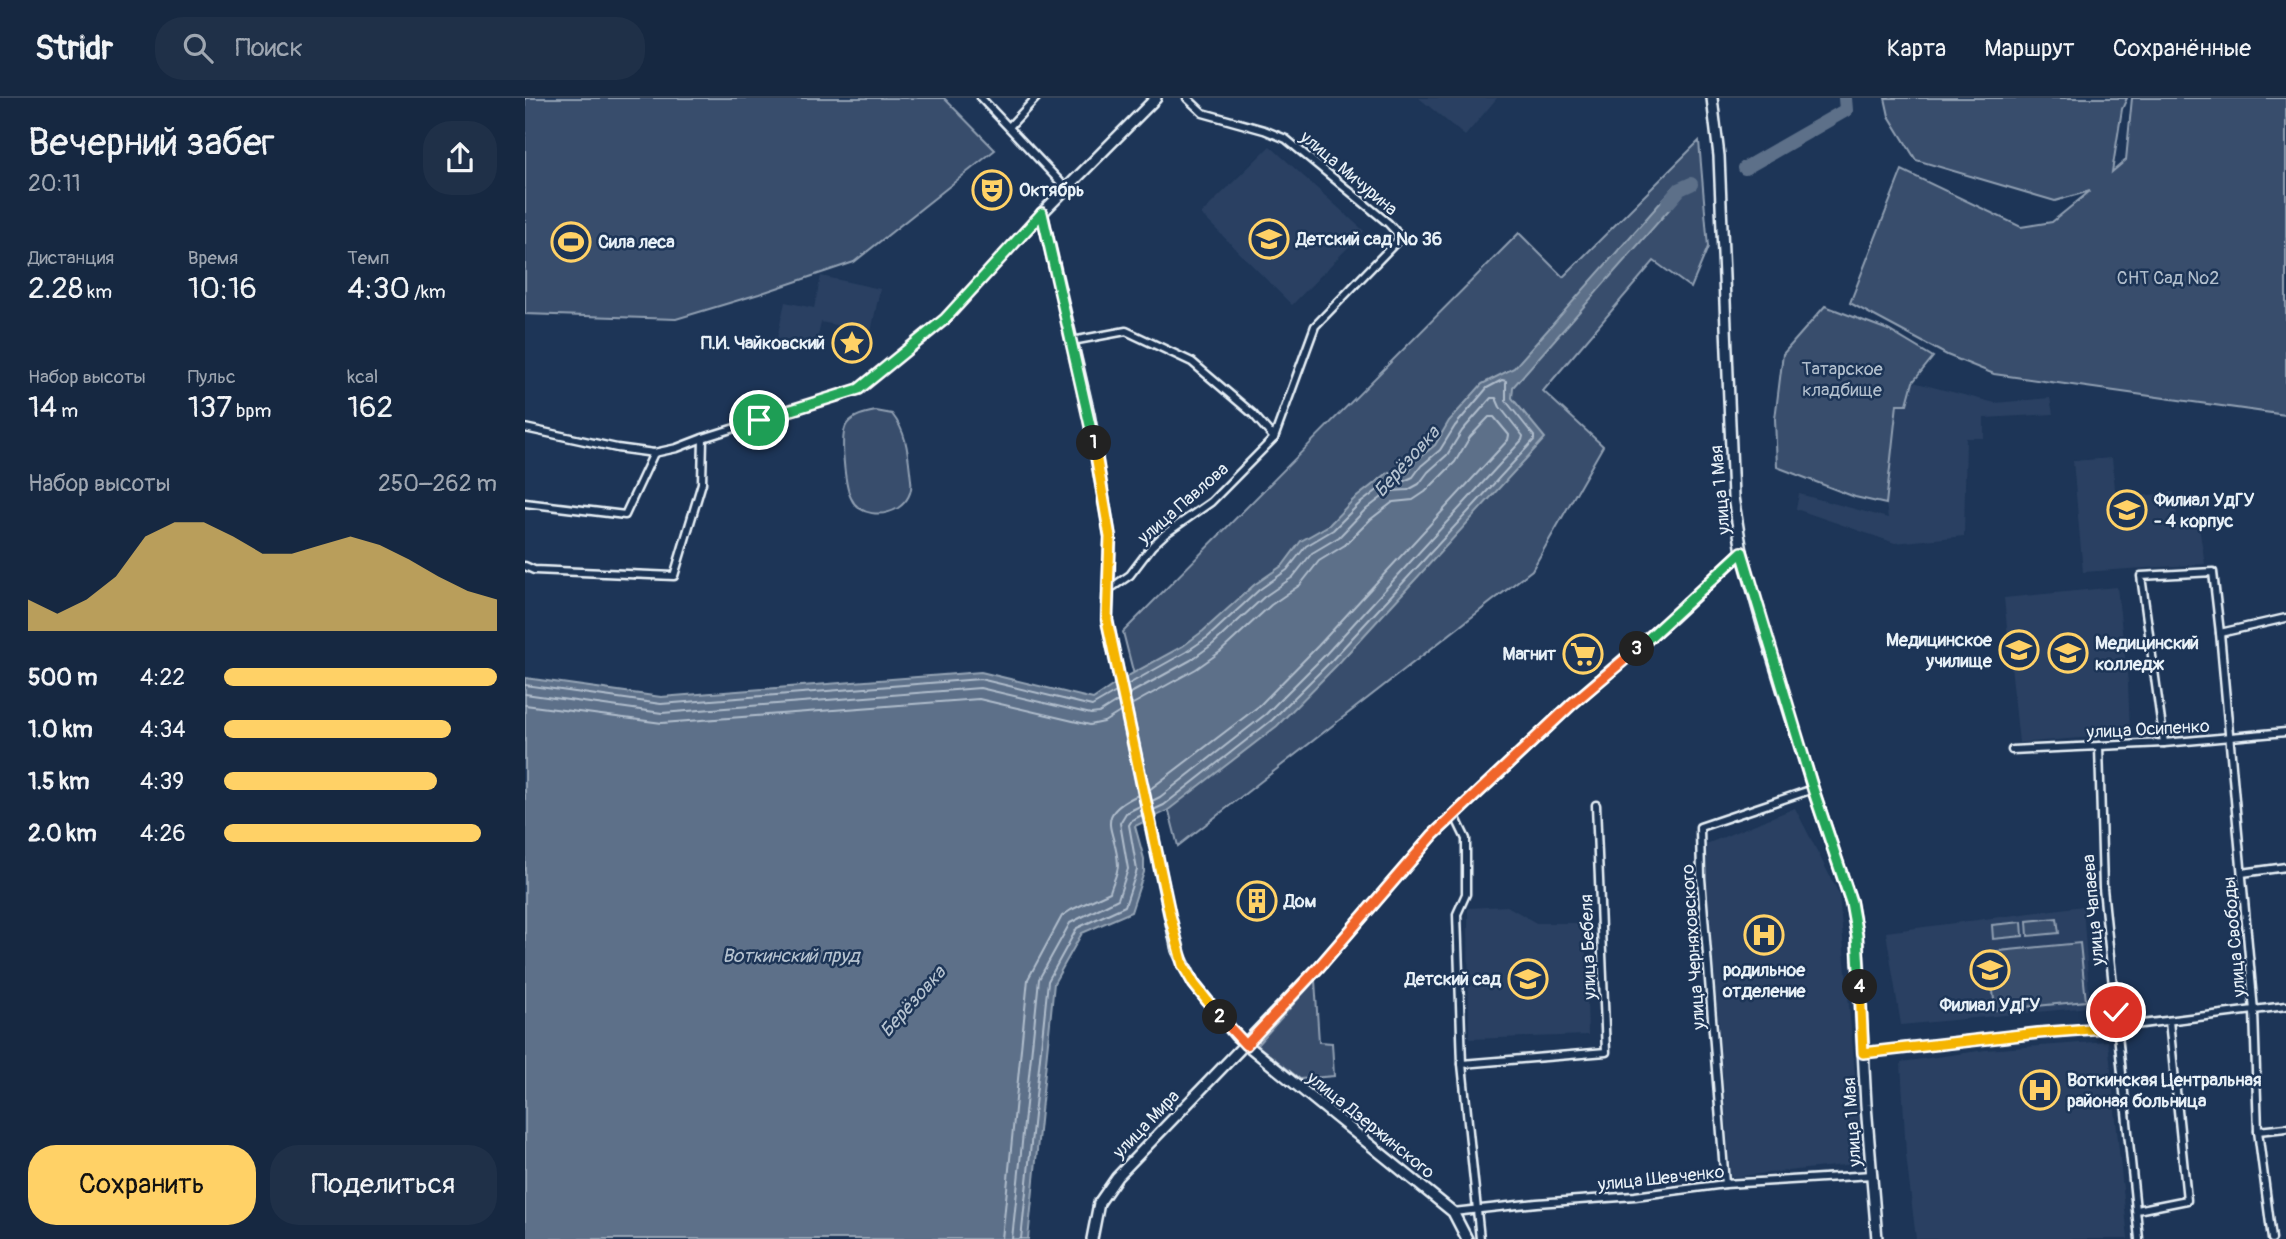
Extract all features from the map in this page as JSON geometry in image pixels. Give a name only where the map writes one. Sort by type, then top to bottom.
[{"type":"main road","points":[[1042,213],[1156,98]]},
{"type":"main road","name":"улица 1 Мая","points":[[1712,98],[1719,156],[1733,497],[1742,552],[1813,789],[1851,902],[1857,936],[1877,1239]]},
{"type":"main road","name":"улица Дзержинского","points":[[1042,213],[1089,414],[1110,537],[1107,620],[1177,950],[1194,984],[1236,1036],[1453,1212],[1467,1239]]},
{"type":"main road","name":"улица Мира","points":[[1092,1239],[1099,1203],[1117,1177],[1319,967],[1433,835],[1572,704],[1673,617],[1742,552]]},
{"type":"street","points":[[981,98],[1066,188]]},
{"type":"street","points":[[1009,127],[1036,98]]},
{"type":"street","name":"улица Мичурина","points":[[1187,98],[1203,113],[1286,139],[1388,223],[1401,237],[1315,326],[1310,341]]},
{"type":"street","points":[[525,428],[617,448],[655,453],[859,389],[945,319],[1042,213]]},
{"type":"street","points":[[1072,341],[1126,331],[1192,362],[1253,414],[1274,438]]},
{"type":"street","name":"улица Павлова","points":[[1109,587],[1130,575],[1151,546],[1165,534],[1211,502],[1274,438],[1310,341]]},
{"type":"street","points":[[525,566],[534,570],[674,576],[702,483],[703,438]]},
{"type":"street","points":[[525,503],[625,515],[655,453]]},
{"type":"street","name":"улица Свободы","points":[[2164,743],[2141,576],[2213,572],[2254,1011],[2258,1131],[2272,1239]]},
{"type":"street","points":[[2220,632],[2286,618]]},
{"type":"street","name":"улица Осипенко","points":[[2012,750],[2164,743],[2286,732]]},
{"type":"street","name":"улица Чапаева","points":[[2099,746],[2103,888],[2139,1239]]},
{"type":"street","name":"улица Черняховского","points":[[1725,1184],[1700,827],[1813,789]]},
{"type":"street","name":"улица Бебеля","points":[[1462,1064],[1606,1052],[1596,805]]},
{"type":"street","points":[[1454,814],[1466,839],[1467,894],[1457,914],[1462,1064],[1480,1239]]},
{"type":"street","points":[[2242,873],[2286,867]]},
{"type":"street","points":[[1863,1053],[2117,1027],[2286,1006]]},
{"type":"street","points":[[2137,1210],[2187,1200],[2169,1021]]},
{"type":"street","points":[[2258,1131],[2286,1128]]},
{"type":"street","name":"улица Шевченко","points":[[1453,1212],[1635,1196],[1725,1184],[1872,1175]]},
{"type":"shaded area","points":[[1419,98],[1497,98],[1465,136]]},
{"type":"shaded area","points":[[1270,146],[1364,231],[1292,305],[1201,214]]},
{"type":"shaded area","points":[[821,276],[880,289],[871,332],[821,322],[816,346],[777,338],[785,302],[814,308]]},
{"type":"shaded area","points":[[1913,382],[1995,403],[2050,398],[2053,414],[1984,418],[1984,438],[1966,438],[1964,536],[1895,543],[1796,509],[1799,494],[1888,518],[1886,504],[1897,403],[1907,404]]},
{"type":"shaded area","name":"Филиал УдГУ - 4 корпус","points":[[2112,458],[2116,499],[2174,492],[2178,523],[2198,521],[2205,564],[2083,572],[2073,461]]},
{"type":"shaded area","name":"Медицинский колледж","points":[[2117,587],[2128,683],[2130,734],[2019,743],[2004,598]]},
{"type":"shaded area","points":[[1795,808],[1839,894],[1863,1163],[1731,1177],[1704,845]]},
{"type":"shaded area","name":"Детский сад","points":[[1507,906],[1536,923],[1585,923],[1588,1035],[1469,1039],[1468,908]]},
{"type":"shaded area","name":"Филиал УдГУ","points":[[2083,906],[2090,1007],[1901,1025],[1886,932]]},
{"type":"shaded area","points":[[2108,1041],[2128,1239],[1916,1239],[1906,1155],[1901,1062],[1986,1050]]},
{"type":"green space","points":[[525,98],[944,98],[995,150],[854,262],[676,319],[525,314]]},
{"type":"green space","name":"СНТ Сад №2","points":[[1885,98],[2127,98],[2122,109],[2112,172],[2126,160],[2132,98],[2286,98],[2286,415],[1994,374],[1947,355],[1850,303],[1902,170],[2021,227],[2052,222],[2090,191],[2055,201],[1916,160],[1889,116]]},
{"type":"green space","points":[[1699,141],[1708,247],[1691,288],[1654,261],[1543,391],[1603,446],[1532,570],[1178,846],[1123,632],[1519,233],[1563,277]]},
{"type":"green space","name":"Татарское кладбище","points":[[1825,306],[1888,330],[1933,357],[1913,382],[1907,404],[1897,404],[1886,504],[1855,497],[1777,467],[1775,419],[1783,354]]},
{"type":"green space","points":[[876,411],[892,414],[901,429],[911,484],[909,496],[901,506],[879,514],[865,511],[851,498],[843,449],[847,424],[857,416]]},
{"type":"green space","points":[[2057,918],[2059,933],[2028,936],[2027,921]]},
{"type":"green space","points":[[2022,922],[2023,936],[1993,939],[1992,925]]},
{"type":"green space","points":[[2080,943],[2086,1001],[1995,1010],[1989,952]]},
{"type":"green space","points":[[1315,980],[1319,1042],[1332,1043],[1334,1076],[1300,1079],[1257,1045]]},
{"type":"water","name":"Воткинский пруд","points":[[1676,185],[1682,195],[1513,387],[1512,398],[1545,438],[1337,665],[1277,726],[1167,811],[1135,826],[1144,859],[1144,872],[1131,912],[1082,933],[1054,983],[1028,1239],[525,1239],[525,678],[661,697],[981,672],[1093,699],[1124,678],[1183,646],[1203,631],[1254,585],[1283,565],[1301,541],[1329,525],[1353,500],[1389,472],[1397,475],[1409,472],[1415,461],[1435,445],[1449,421],[1482,384],[1514,368]]},
{"type":"waterway","name":"Берёзовка","points":[[1745,168],[1846,110],[1845,98]]},
{"type":"waterway","name":"Берёзовка","points":[[1668,203],[1680,189],[1691,184]]},
{"type":"place","name":"Октябрь","points":[[992,190]]},
{"type":"place","name":"Детский сад № 36","points":[[1269,239]]},
{"type":"place","name":"Сила леса","points":[[571,242]]},
{"type":"place","name":"П.И. Чайковский","points":[[852,343]]},
{"type":"place","name":"Филиал УдГУ - 4 корпус","points":[[2127,510]]},
{"type":"place","name":"Медицинское училище","points":[[2019,650]]},
{"type":"place","name":"Медицинский колледж","points":[[2068,653]]},
{"type":"place","name":"Магнит","points":[[1583,654]]},
{"type":"place","name":"Дом","points":[[1257,901]]},
{"type":"place","name":"родильное отделение","points":[[1764,935]]},
{"type":"place","name":"Филиал УдГУ","points":[[1990,970]]},
{"type":"place","name":"Детский сад","points":[[1528,979]]},
{"type":"place","name":"Воткинская Центральная районая больница","points":[[2040,1090]]},
{"type":"route","points":[[759,420],[859,389],[945,319],[1042,213],[1089,414],[1110,537],[1107,620],[1177,950],[1194,984],[1246,1045],[1454,814],[1742,552],[1813,789],[1851,902],[1857,936],[1863,1053],[2117,1027],[2116,1012]]}]
